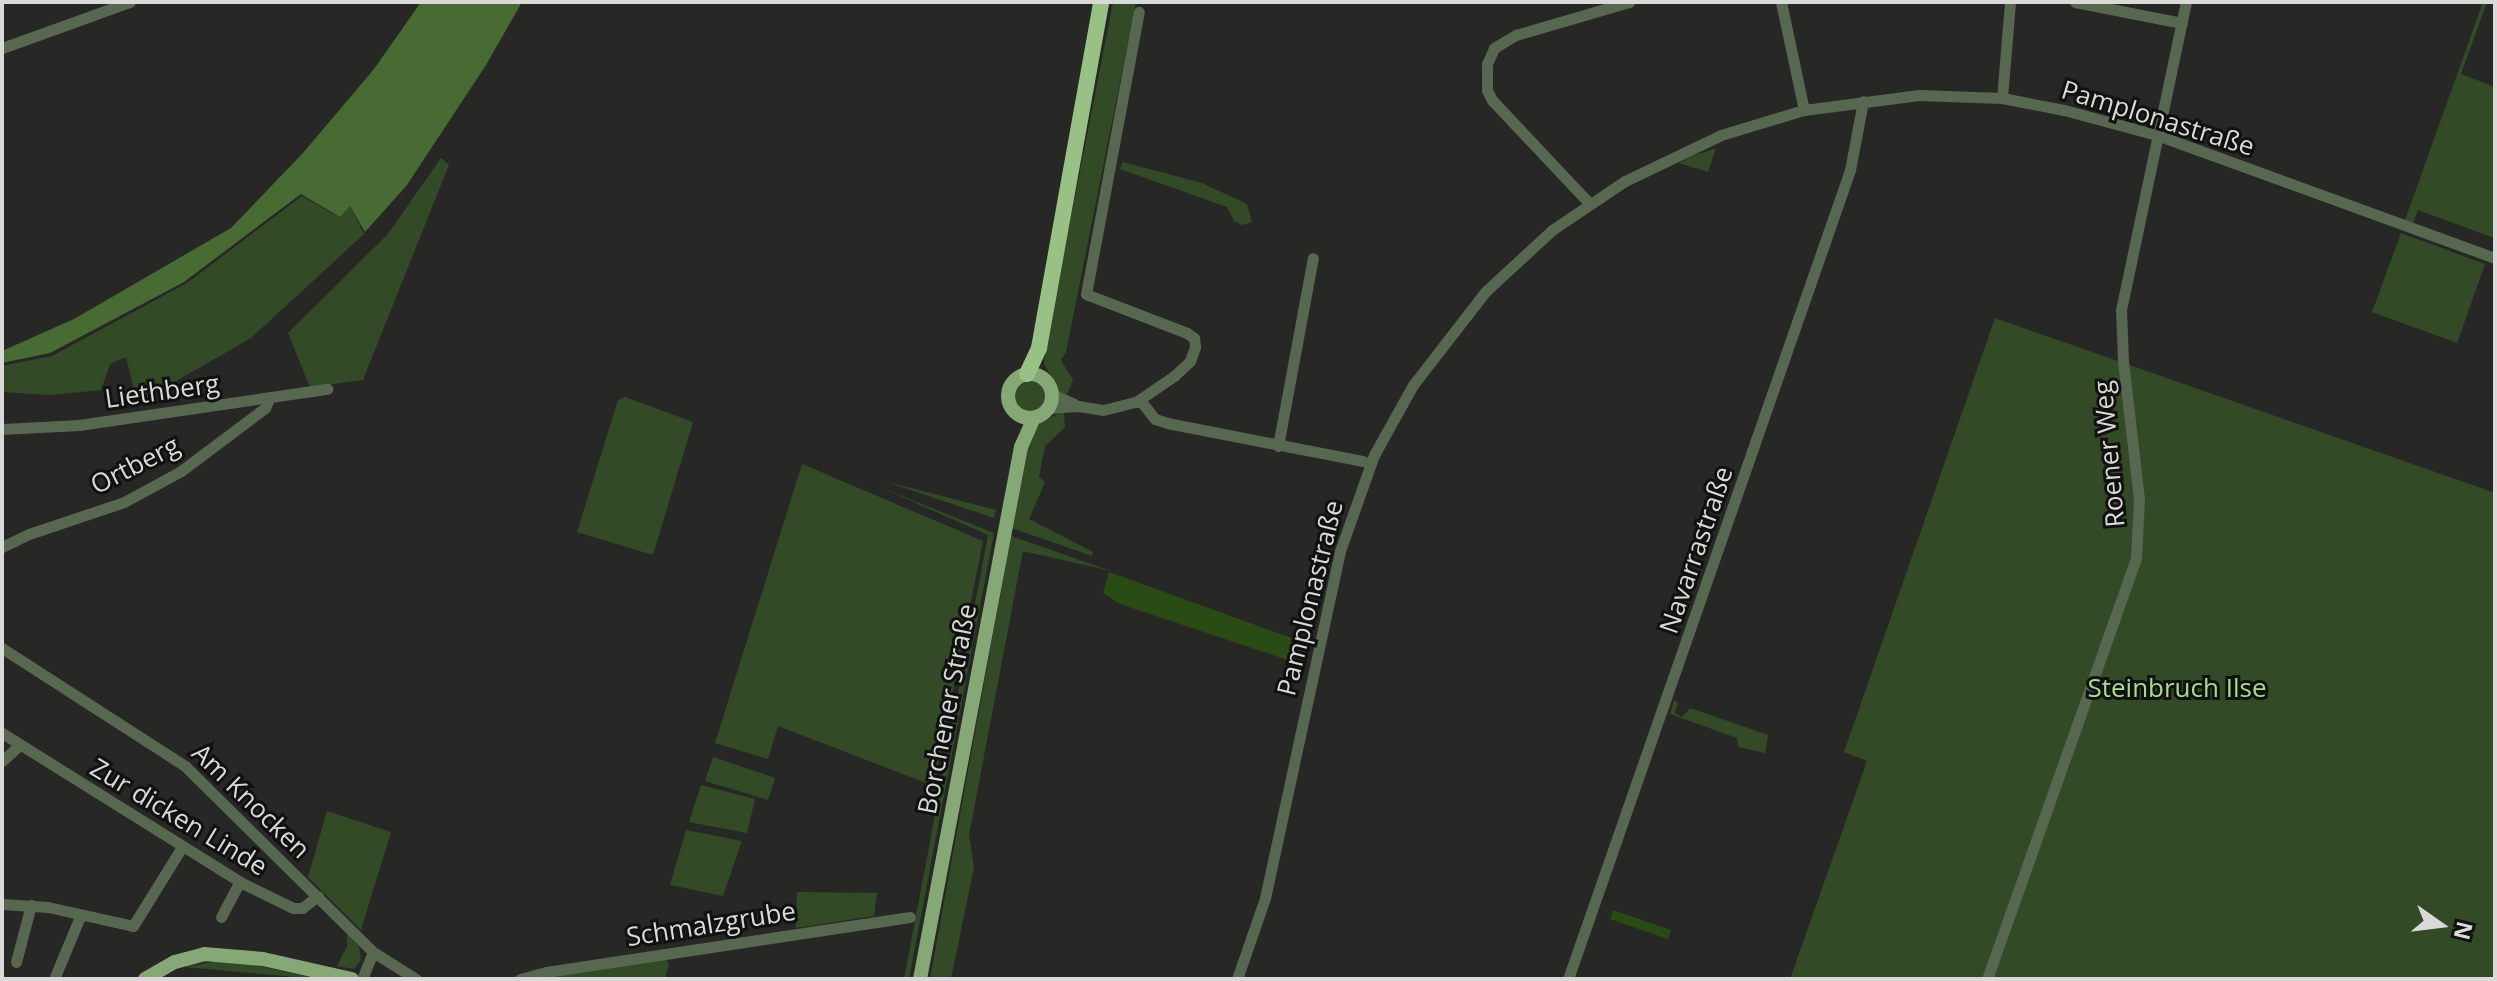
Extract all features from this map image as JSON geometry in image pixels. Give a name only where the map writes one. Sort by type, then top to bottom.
[{"type":"highway","points":[[1034,376],[1101,2]]},
{"type":"highway","points":[[1078,143],[1109,2]]},
{"type":"main road","points":[[1034,376],[1050,401],[1026,417],[1009,406],[1008,392],[1014,380],[1034,376]]},
{"type":"main road","name":"Borchener Straße","points":[[920,979],[1026,417]]},
{"type":"main road","points":[[145,979],[175,962],[204,954],[263,959],[352,979]]},
{"type":"street","points":[[2,48],[130,2]]},
{"type":"street","points":[[1589,203],[1492,100],[1487,90],[1487,64],[1494,48],[1516,35],[1629,2]]},
{"type":"street","points":[[1781,2],[1804,110]]},
{"type":"street","points":[[2002,98],[2010,2]]},
{"type":"street","points":[[2075,2],[2182,23]]},
{"type":"street","name":"Roener Weg","points":[[1987,979],[2136,558],[2139,499],[2123,361],[2121,310],[2186,2]]},
{"type":"street","points":[[1050,401],[1103,410],[1140,400],[1190,361],[1196,343],[1187,333],[1086,294],[1139,12]]},
{"type":"street","name":"Pamplonastraße","points":[[1237,979],[1265,898],[1337,560],[1370,464],[1413,385],[1474,305],[1516,261],[1589,203],[1686,149],[1752,124],[1804,110],[1925,95],[2002,98],[2064,110],[2157,135],[2495,258]]},
{"type":"street","name":"Navarrastraße","points":[[1568,979],[1850,170],[1863,101]]},
{"type":"street","name":"Navarrastraße","points":[[1847,103],[1856,133]]},
{"type":"street","points":[[1278,446],[1313,258]]},
{"type":"street","name":"Liethberg","points":[[2,429],[79,425],[327,389]]},
{"type":"street","name":"Ortberg","points":[[2,547],[29,534],[124,502],[181,471],[265,408],[270,397]]},
{"type":"street","points":[[1140,400],[1155,419],[1167,423],[1363,461]]},
{"type":"street","name":"Am Knocken","points":[[2,648],[185,766],[373,952],[416,979]]},
{"type":"street","name":"Zur dicken Linde","points":[[2,733],[240,882],[293,908],[302,908],[318,896]]},
{"type":"street","points":[[2,761],[20,745]]},
{"type":"street","points":[[2,904],[31,905],[133,926],[182,847]]},
{"type":"street","points":[[221,917],[240,882]]},
{"type":"street","points":[[16,962],[31,905]]},
{"type":"street","points":[[54,979],[81,914]]},
{"type":"street","name":"Schmalzgrube","points":[[520,979],[546,972],[910,917]]},
{"type":"street","points":[[362,979],[373,952]]},
{"type":"green space","points":[[1136,2],[1066,352],[1061,360],[1073,380],[1066,397],[1059,392],[1044,364],[1047,339],[1113,3]]},
{"type":"green space","points":[[2483,2],[2487,2],[2461,74],[2495,87],[2494,238],[2418,210],[2413,223],[2405,220]]},
{"type":"green space","points":[[1716,148],[1708,172],[1679,163],[1690,157]]},
{"type":"green space","points":[[441,158],[449,165],[363,380],[310,387],[288,333],[388,234]]},
{"type":"green space","points":[[1123,162],[1202,183],[1247,204],[1252,222],[1242,225],[1234,221],[1227,207],[1120,169]]},
{"type":"green space","points":[[302,196],[339,217],[350,206],[364,234],[251,338],[137,401],[126,357],[110,364],[101,390],[51,395],[2,392],[2,366],[52,356],[187,283]]},
{"type":"green space","points":[[2401,233],[2485,264],[2457,343],[2372,312]]},
{"type":"green space","name":"Steinbruch Ilse","points":[[1995,318],[2495,493],[2495,979],[1790,979],[1867,761],[1844,752]]},
{"type":"green space","points":[[1029,380],[1041,385],[1046,397],[1041,409],[1029,414],[1017,409],[1012,397],[1017,385]]},
{"type":"green space","points":[[625,397],[693,422],[653,555],[577,532],[618,400]]},
{"type":"green space","points":[[1064,411],[1065,427],[1045,446],[1039,477],[1045,482],[1029,519],[1093,552],[1092,556],[1012,528],[1029,441],[1040,423]]},
{"type":"green space","points":[[802,464],[983,541],[934,786],[778,726],[768,759],[715,743]]},
{"type":"green space","points":[[884,481],[996,510],[994,518]]},
{"type":"green space","points":[[882,488],[994,533],[909,979],[904,979],[988,535]]},
{"type":"green space","points":[[1011,536],[1111,571],[1023,551],[969,835],[974,867],[951,979],[930,979]]},
{"type":"green space","points":[[1674,701],[1678,702],[1675,713],[1682,717],[1690,708],[1768,735],[1765,753],[1738,747],[1737,738],[1670,714]]},
{"type":"green space","points":[[713,757],[775,778],[768,800],[705,781]]},
{"type":"green space","points":[[701,785],[755,799],[747,833],[689,822]]},
{"type":"green space","points":[[327,811],[391,832],[361,930],[308,877]]},
{"type":"green space","points":[[686,830],[742,841],[723,896],[670,885]]},
{"type":"green space","points":[[797,892],[877,893],[874,916],[796,928]]},
{"type":"green space","points":[[347,932],[359,947],[361,960],[354,969],[337,966],[347,946]]},
{"type":"green space","points":[[666,958],[669,965],[665,979],[533,979]]},
{"type":"green space","points":[[213,962],[251,964],[318,979],[184,967]]},
{"type":"shaded area","points":[[421,2],[522,2],[486,65],[407,185],[365,232],[350,206],[340,217],[301,194],[184,282],[50,353],[2,363],[2,351],[74,319],[231,228],[303,153],[374,69]]},
{"type":"shaded area","points":[[1109,572],[1308,644],[1303,665],[1120,604],[1103,593]]},
{"type":"shaded area","points":[[1613,910],[1671,930],[1668,939],[1610,919]]}]
